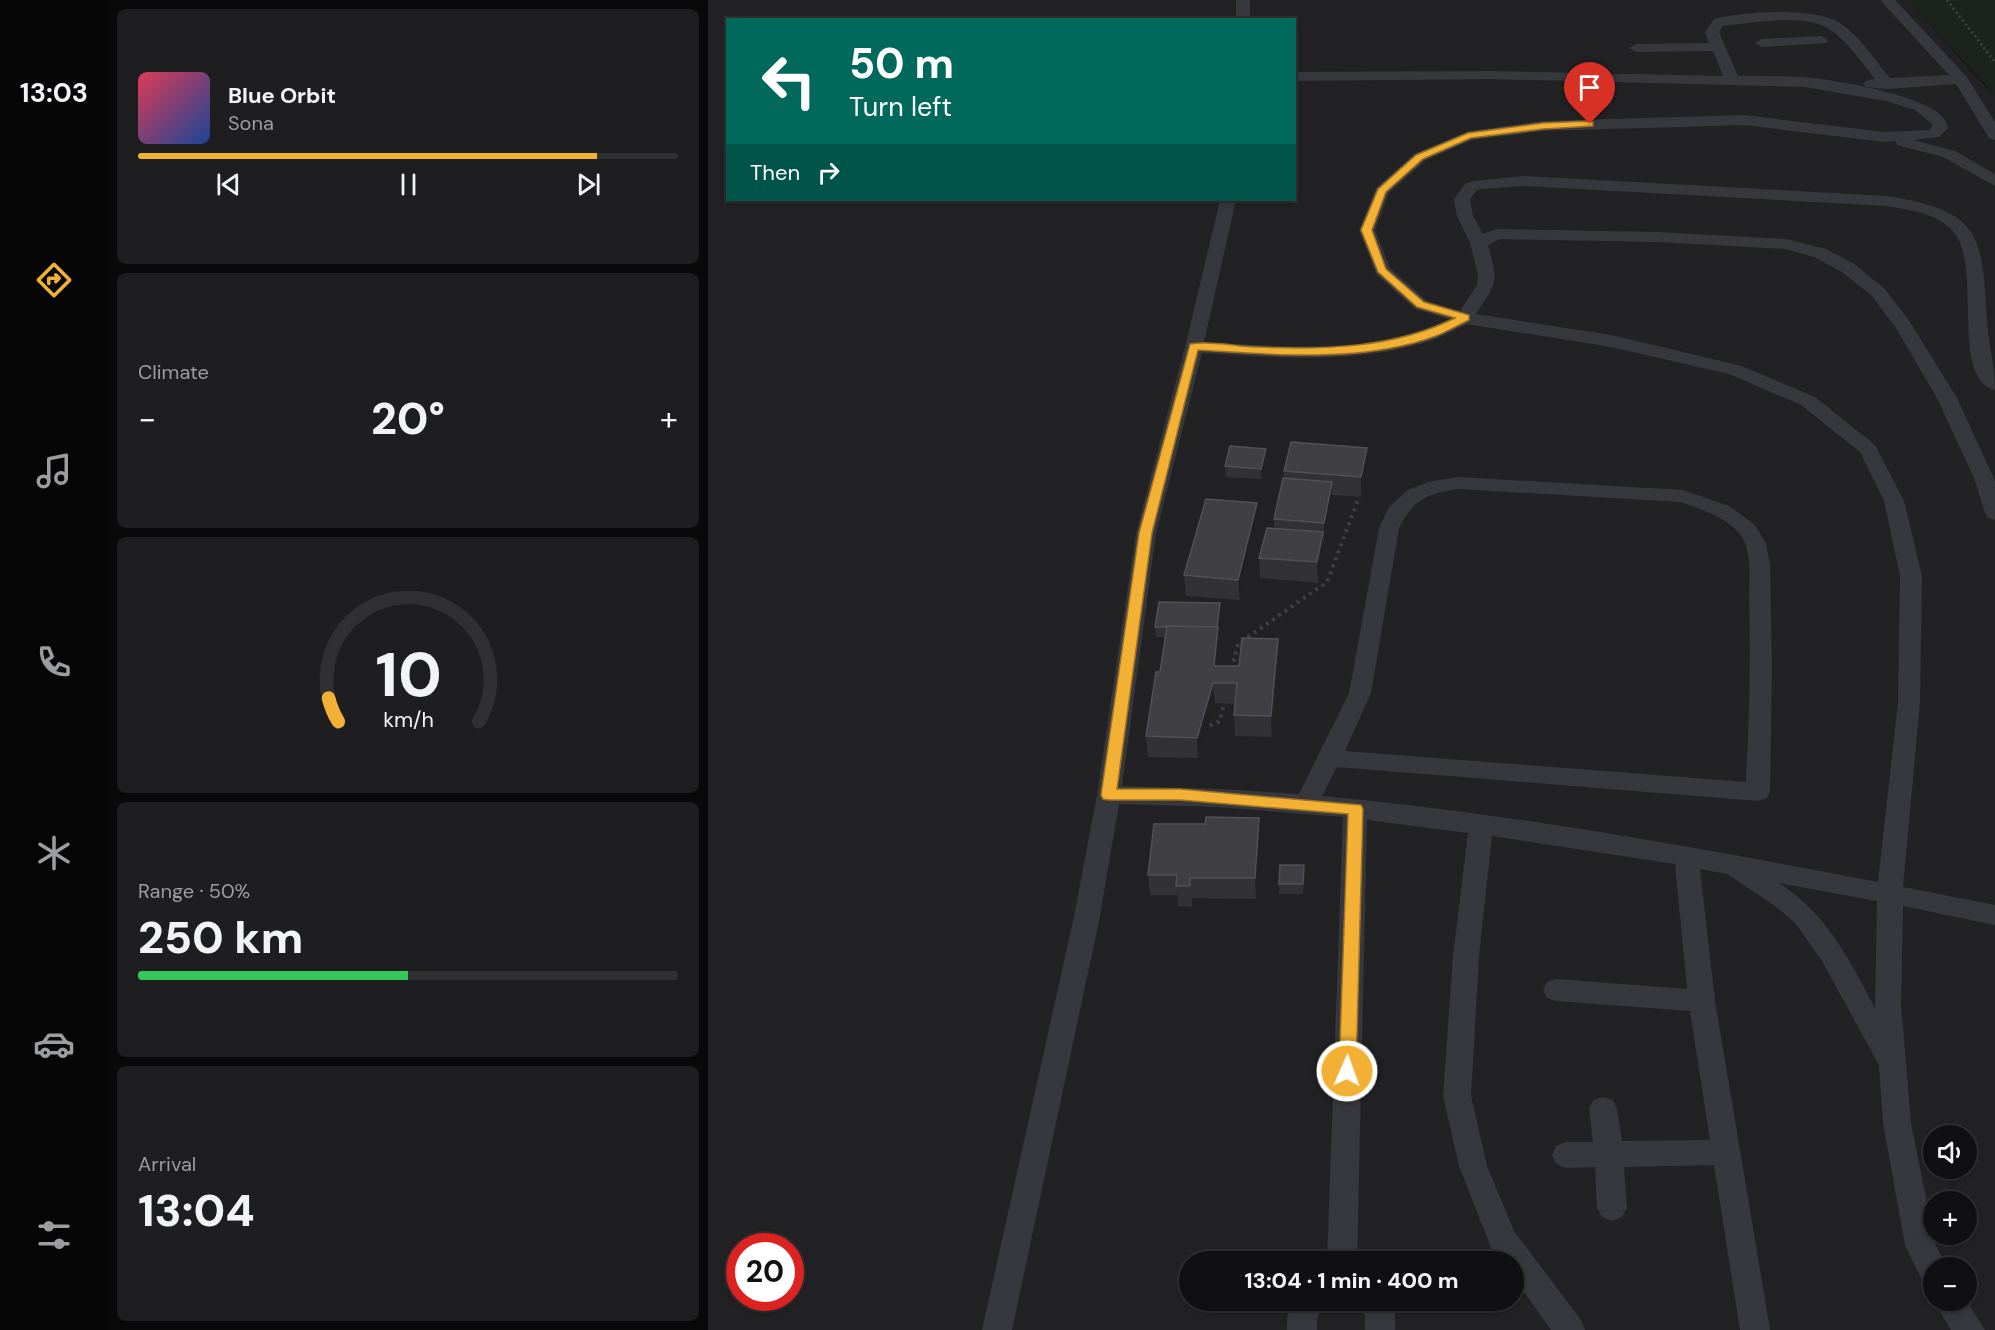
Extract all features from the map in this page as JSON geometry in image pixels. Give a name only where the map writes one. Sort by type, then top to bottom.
[{"type":"lane","points":[[1243,0],[1243,18]]},
{"type":"lane","points":[[1887,0],[1961,79],[1995,135]]},
{"type":"lane","points":[[1777,18],[1796,56]]},
{"type":"lane","points":[[1732,79],[1712,32],[1719,22],[1820,18],[1837,26],[1887,84]]},
{"type":"lane","points":[[1762,43],[1821,40]]},
{"type":"lane","points":[[1636,48],[1717,46]]},
{"type":"lane","points":[[1296,77],[1490,75],[1732,79],[1825,84],[1887,84],[1961,79]]},
{"type":"lane","points":[[1825,84],[1889,97],[1920,107],[1934,116],[1941,126],[1933,134],[1884,137]]},
{"type":"lane","points":[[1926,1257],[1920,1245],[1897,1123],[1888,1004],[1890,893],[1909,702],[1911,576],[1894,501],[1868,449],[1808,401],[1735,370],[1611,340],[1465,318],[1421,305],[1382,270],[1366,230],[1382,191],[1420,157],[1468,136],[1543,126],[1744,120],[1884,137],[1949,154],[1995,181]]},
{"type":"lane","points":[[1194,346],[1258,351],[1328,351],[1387,345],[1432,334],[1465,318],[1486,285],[1487,274],[1479,243],[1465,216],[1462,199],[1471,188],[1496,182],[1523,181],[1864,199],[1929,207],[1953,219],[1968,239],[1974,266],[1980,357],[1985,373],[1995,384]]},
{"type":"lane","points":[[997,1330],[1086,921],[1109,795],[1146,533],[1194,346],[1228,201]]},
{"type":"lane","points":[[1479,243],[1497,234],[1539,234],[1739,240],[1786,244],[1820,253],[1848,268],[1878,292],[1904,326],[1947,398],[1984,478],[1995,513]]},
{"type":"lane","points":[[1306,804],[1360,693],[1389,528],[1399,507],[1414,495],[1435,486],[1480,482],[1683,496],[1710,505],[1734,519],[1752,536],[1758,557],[1763,656],[1758,792],[1330,758]]},
{"type":"lane","points":[[1109,795],[1180,795],[1306,804],[1480,825],[1686,855],[1995,915]]},
{"type":"lane","points":[[1342,1251],[1356,809]]},
{"type":"lane","points":[[1480,825],[1466,956],[1457,1096],[1473,1166],[1503,1240],[1570,1330]]},
{"type":"lane","points":[[1686,855],[1702,1001],[1755,1330]]},
{"type":"lane","points":[[1726,863],[1784,898],[1821,936],[1875,1036],[1893,1063]]},
{"type":"lane","points":[[1556,990],[1702,1001]]},
{"type":"lane","points":[[1603,1108],[1609,1154],[1612,1208]]},
{"type":"lane","points":[[1566,1155],[1726,1152]]},
{"type":"lane","points":[[1302,1330],[1302,1317],[1305,1311]]},
{"type":"lane","points":[[1378,1311],[1380,1330]]},
{"type":"lane","points":[[1956,1311],[1970,1330]]},
{"type":"path","points":[[1947,0],[1995,62]]},
{"type":"path","points":[[1230,677],[1238,645],[1327,582],[1358,500]]},
{"type":"path","points":[[1200,731],[1220,721],[1225,699]]},
{"type":"shaded area","points":[[708,0],[1907,0],[1995,97],[1995,1330],[708,1330]]},
{"type":"shaded area","points":[[1907,0],[1995,0],[1995,97],[1984,83]]},
{"type":"building","points":[[1291,442],[1367,448],[1361,477],[1284,471]]},
{"type":"building","points":[[1230,446],[1266,449],[1261,469],[1225,466]]},
{"type":"building","points":[[1283,478],[1332,482],[1324,523],[1274,519]]},
{"type":"building","points":[[1206,499],[1257,503],[1238,580],[1184,575]]},
{"type":"building","points":[[1267,528],[1323,532],[1317,562],[1259,558]]},
{"type":"building","points":[[1159,602],[1220,603],[1217,627],[1155,627]]},
{"type":"building","points":[[1167,626],[1218,627],[1214,666],[1239,666],[1242,638],[1278,639],[1271,716],[1234,715],[1237,683],[1213,683],[1197,738],[1146,736],[1156,672],[1160,672]]},
{"type":"building","points":[[1206,817],[1259,818],[1255,878],[1190,878],[1190,886],[1176,886],[1177,875],[1148,875],[1154,824],[1205,824]]},
{"type":"building","points":[[1280,865],[1304,865],[1303,884],[1279,884]]},
{"type":"route","points":[[1347,1071],[1356,809],[1180,795],[1109,795],[1146,533],[1194,346],[1258,351],[1328,351],[1387,345],[1432,334],[1465,318],[1421,305],[1382,270],[1366,230],[1382,191],[1420,157],[1468,136],[1543,126],[1590,124]]}]
